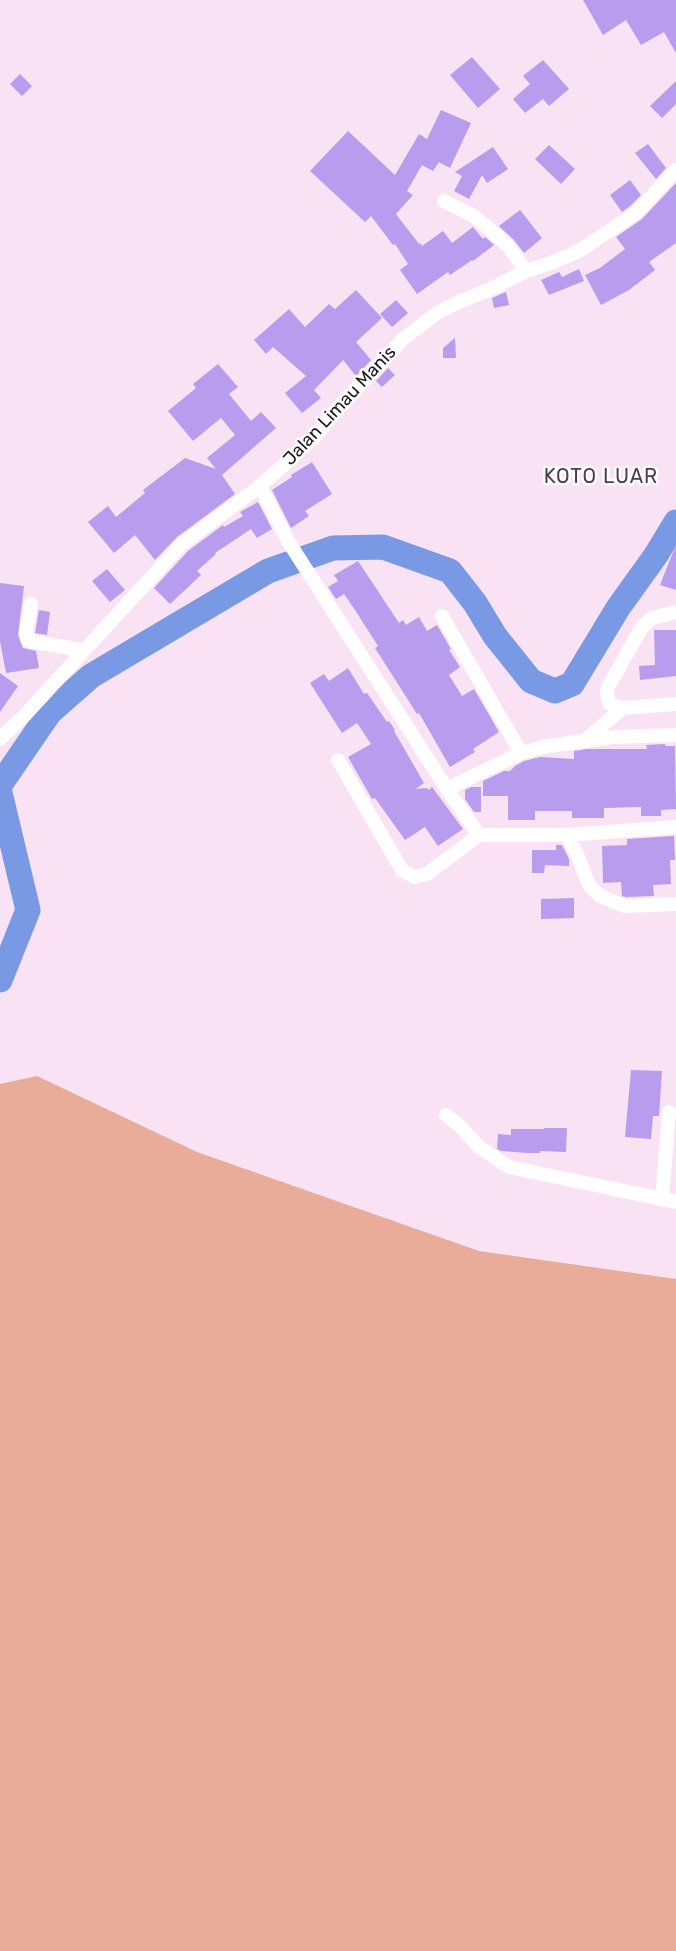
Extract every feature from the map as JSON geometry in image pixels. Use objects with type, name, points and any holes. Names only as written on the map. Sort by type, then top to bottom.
[{"type":"street","name":"Jalan Limau Manis","points":[[0,739],[25,715],[182,544],[260,486],[313,439],[340,406],[403,339],[437,313],[526,271],[551,264],[579,251],[636,213],[676,170]]},
{"type":"street","points":[[444,201],[472,215],[486,226],[508,246],[526,271]]},
{"type":"street","points":[[260,486],[288,541],[479,836]]},
{"type":"street","points":[[30,604],[26,633],[28,641],[83,650]]},
{"type":"street","points":[[676,612],[652,618],[642,627],[608,687],[607,695],[610,704],[623,708],[676,704]]},
{"type":"street","points":[[442,616],[521,753]]},
{"type":"street","points":[[584,741],[623,708]]},
{"type":"street","points":[[447,789],[521,753],[564,743],[613,737],[676,735]]},
{"type":"street","points":[[338,760],[402,870],[414,877],[427,874],[479,836],[566,836],[676,828]]},
{"type":"street","points":[[566,836],[576,852],[589,885],[600,896],[624,906],[676,904]]},
{"type":"street","points":[[446,1115],[460,1126],[479,1147],[509,1167],[550,1174],[669,1201],[669,1112]]},
{"type":"shaded area","points":[[37,1076],[197,1152],[479,1251],[676,1279],[676,1951],[0,1951],[0,1084]]},
{"type":"building","points":[[583,0],[676,0],[676,53],[664,32],[641,45],[626,20],[603,35]]},
{"type":"building","points":[[472,57],[500,89],[478,108],[450,75]]},
{"type":"building","points":[[543,60],[569,89],[549,106],[543,99],[525,113],[513,99],[530,84],[523,76]]},
{"type":"building","points":[[20,74],[32,86],[22,96],[10,84]]},
{"type":"building","points":[[676,81],[676,104],[662,118],[650,106]]},
{"type":"building","points":[[441,110],[471,123],[450,168],[439,162],[433,171],[422,165],[407,191],[413,195],[396,214],[422,246],[443,231],[452,243],[473,227],[483,239],[485,237],[494,245],[473,261],[450,275],[448,272],[417,294],[400,270],[408,264],[395,244],[393,245],[371,216],[365,222],[310,171],[348,131],[395,175],[419,134],[427,139]]},
{"type":"building","points":[[648,144],[666,168],[656,179],[635,153]]},
{"type":"building","points":[[549,145],[575,169],[561,184],[535,159]]},
{"type":"building","points":[[493,147],[508,169],[487,183],[482,175],[469,199],[454,191],[462,176],[455,172]]},
{"type":"building","points":[[630,180],[641,195],[622,212],[610,195]]},
{"type":"building","points":[[676,183],[676,243],[649,262],[655,270],[629,290],[601,305],[585,275],[600,268],[625,249],[616,237],[642,219]]},
{"type":"building","points":[[520,210],[542,238],[524,253],[499,226]]},
{"type":"building","points":[[579,269],[584,281],[549,295],[541,280],[559,272],[562,277]]},
{"type":"building","points":[[356,290],[382,318],[356,342],[371,360],[356,376],[343,360],[314,390],[321,398],[302,413],[285,393],[306,376],[273,347],[266,354],[254,340],[289,309],[305,327],[329,304],[335,309]]},
{"type":"building","points":[[506,292],[509,305],[494,308],[492,298]]},
{"type":"building","points":[[396,300],[408,313],[392,327],[380,314]]},
{"type":"building","points":[[455,338],[456,358],[443,358],[443,348]]},
{"type":"building","points":[[218,364],[238,387],[229,394],[251,421],[261,412],[276,428],[222,475],[235,494],[177,537],[155,560],[135,535],[114,553],[88,522],[108,506],[116,517],[145,493],[143,490],[185,458],[216,469],[207,458],[235,435],[221,418],[193,441],[168,411],[196,388],[193,384]]},
{"type":"building","points":[[388,368],[395,375],[382,387],[376,381]]},
{"type":"building","points":[[312,462],[332,494],[305,511],[309,516],[291,528],[272,490]]},
{"type":"building","points":[[258,502],[272,529],[257,538],[251,529],[215,553],[197,571],[201,575],[170,604],[154,588],[188,551],[223,525],[224,527],[243,516],[240,512]]},
{"type":"building","points":[[676,547],[676,590],[660,585]]},
{"type":"building","points":[[358,561],[399,623],[403,620],[406,625],[419,617],[427,631],[437,625],[460,667],[449,675],[462,696],[474,689],[499,732],[473,749],[475,752],[450,767],[419,713],[417,714],[375,648],[378,646],[355,610],[344,594],[336,599],[328,587],[338,581],[334,575]]},
{"type":"building","points":[[107,569],[125,590],[110,602],[92,581]]},
{"type":"building","points":[[0,583],[24,586],[18,635],[23,648],[36,651],[39,668],[6,673],[0,641]]},
{"type":"building","points":[[39,610],[50,612],[47,635],[35,633]]},
{"type":"building","points":[[654,630],[676,630],[676,676],[640,680],[639,666],[655,665]]},
{"type":"building","points":[[348,668],[364,694],[367,693],[387,722],[389,721],[395,730],[424,783],[416,789],[427,788],[429,790],[432,787],[463,829],[438,846],[425,827],[405,840],[375,798],[372,799],[348,757],[371,744],[357,723],[342,733],[310,683],[324,674],[329,681]]},
{"type":"building","points":[[0,673],[18,686],[0,712]]},
{"type":"building","points":[[665,744],[665,746],[675,746],[676,809],[661,810],[661,816],[641,816],[641,807],[604,808],[604,818],[572,818],[572,811],[535,811],[535,820],[508,820],[508,796],[483,796],[483,781],[504,771],[510,771],[524,761],[540,757],[574,759],[574,751],[587,749],[647,749],[646,745]]},
{"type":"building","points":[[471,787],[481,787],[481,812],[474,812],[465,799],[465,790]]},
{"type":"building","points":[[674,836],[675,860],[670,860],[671,884],[653,885],[654,896],[622,896],[621,882],[603,883],[602,846],[627,845],[627,839]]},
{"type":"building","points":[[556,845],[562,845],[569,859],[569,866],[545,865],[544,873],[532,873],[532,850],[556,850]]},
{"type":"building","points":[[574,898],[574,918],[541,919],[541,899]]},
{"type":"building","points":[[631,1070],[662,1071],[659,1116],[653,1116],[651,1139],[625,1137]]},
{"type":"building","points":[[567,1128],[566,1152],[540,1151],[540,1153],[528,1153],[497,1149],[498,1134],[511,1135],[511,1129]]},
{"type":"waterway","points":[[0,785],[50,712],[91,676],[268,571],[333,548],[383,547],[450,571],[475,603],[495,636],[531,681],[555,691],[572,684],[618,608],[656,555],[676,522]]},
{"type":"waterway","points":[[0,793],[28,910],[0,980]]},
{"type":"district","name":"KOTO LUAR","points":[[601,477]]}]
